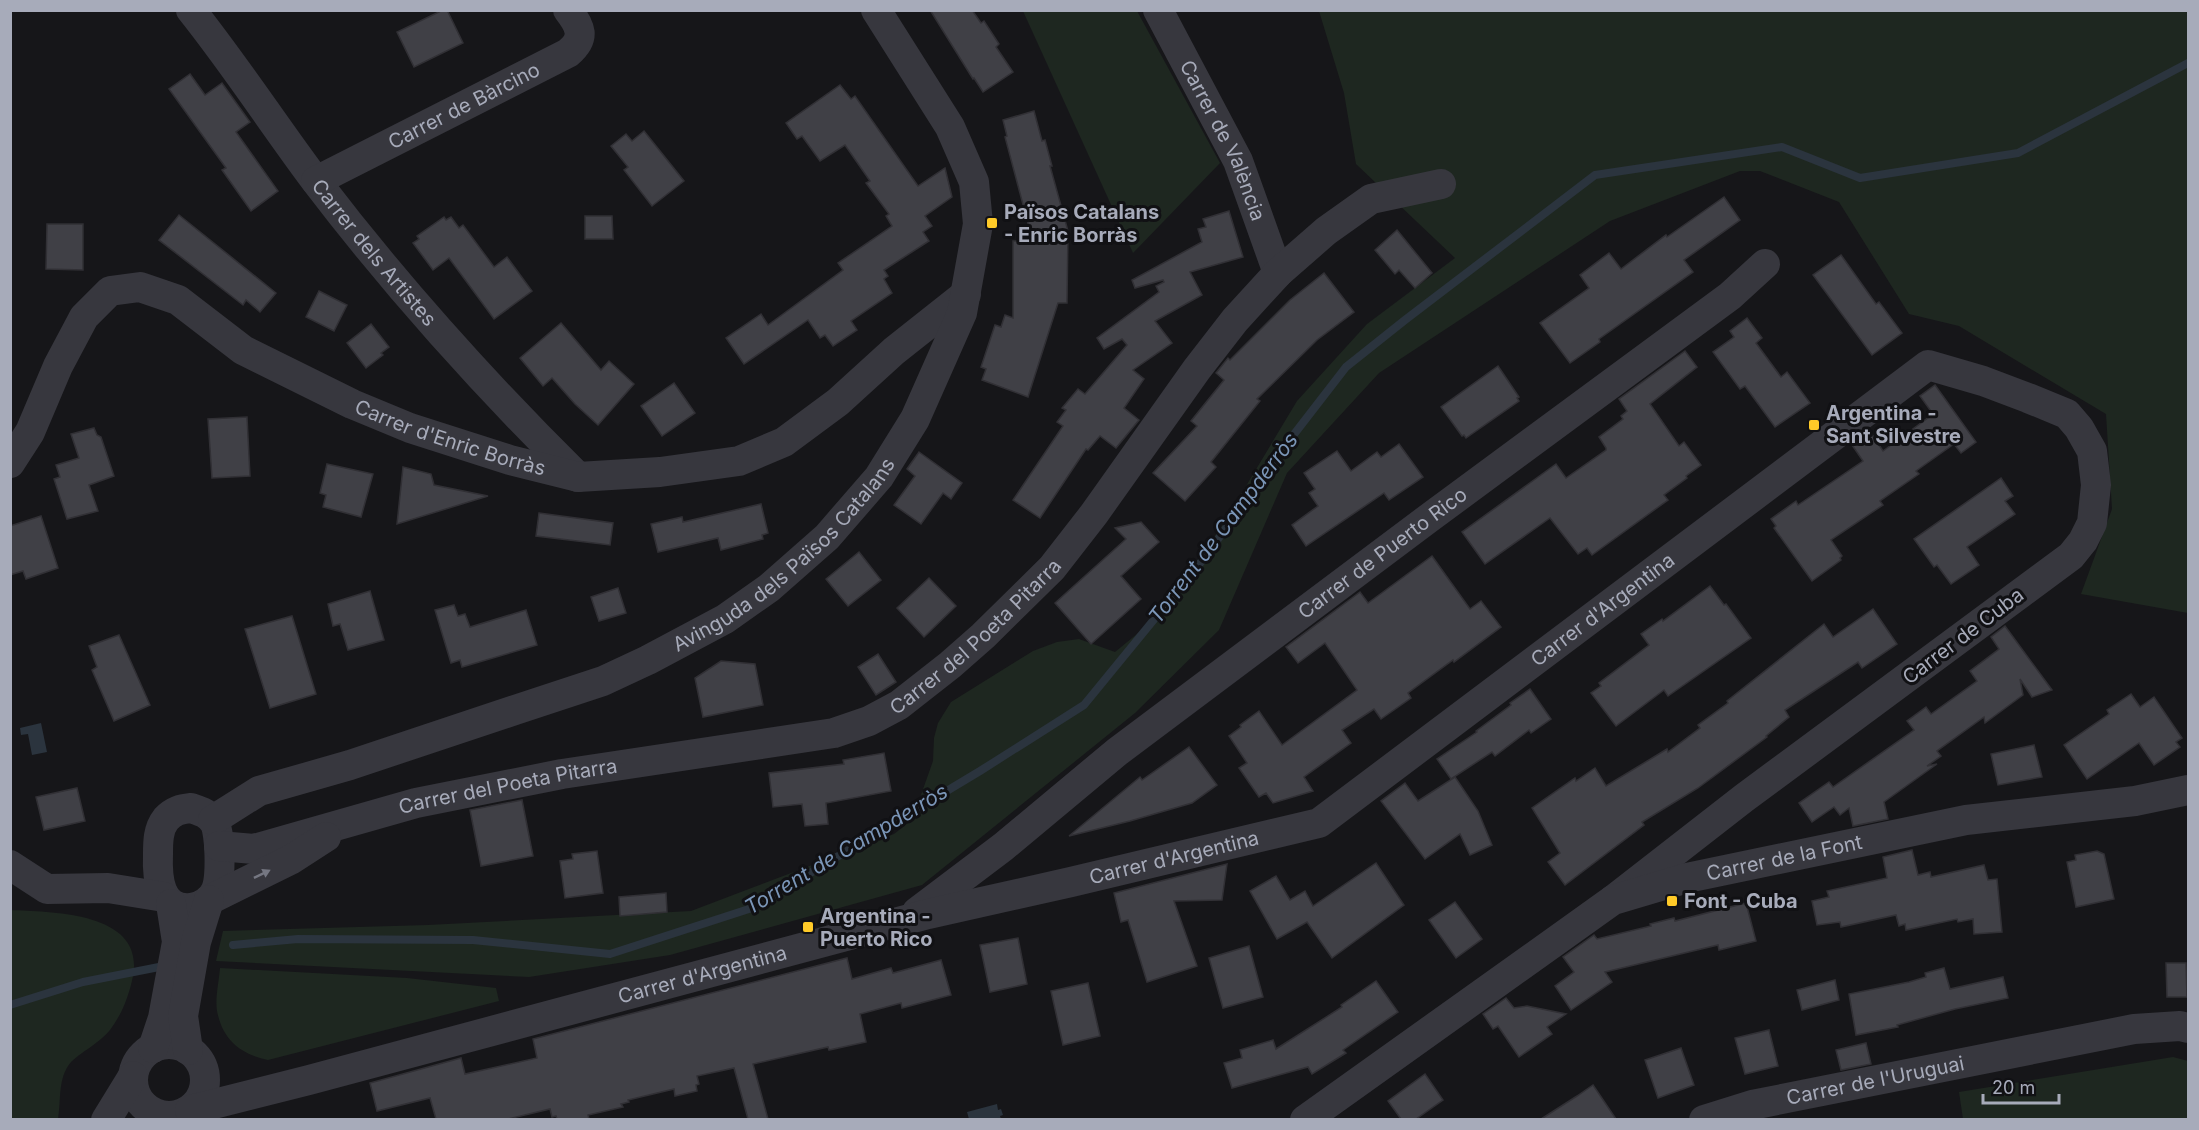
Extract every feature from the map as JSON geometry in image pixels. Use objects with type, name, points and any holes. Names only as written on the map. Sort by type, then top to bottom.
[{"type":"street","name":"Carrer dels Artistes","points":[[191,10],[216,41],[316,181],[435,327],[508,409],[578,477]]},
{"type":"street","name":"Carrer de Bàrcino","points":[[316,181],[568,53],[576,46],[580,34],[576,21],[568,10]]},
{"type":"street","name":"Avinguda dels Països Catalans","points":[[216,833],[259,791],[350,765],[603,681],[725,619],[769,588],[827,537],[879,477],[915,419],[962,313],[978,224],[974,182],[950,127],[876,10]]},
{"type":"street","name":"Carrer de València","points":[[1158,10],[1238,161],[1278,273]]},
{"type":"street","name":"Carrer del Poeta Pitarra","points":[[216,833],[254,849],[416,803],[562,774],[834,733],[869,721],[898,705],[974,644],[1052,568],[1095,514],[1152,430],[1204,361],[1235,321],[1278,273],[1326,231],[1371,200],[1388,194],[1415,191],[1441,184]]},
{"type":"street","name":"Carrer de Puerto Rico","points":[[907,919],[1003,847],[1117,752],[1730,296],[1765,264]]},
{"type":"street","name":"Carrer d'Enric Borràs","points":[[10,463],[30,432],[58,366],[84,317],[110,291],[140,287],[178,300],[243,350],[352,404],[432,435],[510,460],[578,477],[660,472],[739,461],[784,442],[838,402],[894,351],[966,294]]},
{"type":"street","name":"Carrer d'Argentina","points":[[190,1110],[292,1085],[907,919],[1319,823],[1928,365]]},
{"type":"street","name":"Carrer de Cuba","points":[[1613,900],[1744,798],[2071,556],[2083,541],[2092,523],[2096,485],[2092,451],[2079,428],[2067,414],[1983,381],[1928,365]]},
{"type":"street","name":"Carrer de la Font","points":[[1305,1119],[1613,900],[1688,878],[1966,820],[2135,801],[2188,790]]},
{"type":"street","points":[[133,1077],[138,1100],[150,1117],[180,1115],[190,1110],[203,1091],[205,1080],[195,1059],[183,1016],[196,942],[209,900],[218,882],[216,833],[200,811],[191,808],[172,813],[160,829],[157,864],[159,887],[167,900],[177,942],[163,1018],[153,1048]]},
{"type":"street","name":"Carrer del Poeta Pitarra","points":[[209,900],[292,859],[351,820]]},
{"type":"street","points":[[1000,898],[1003,847]]},
{"type":"street","points":[[10,864],[46,889]]},
{"type":"street","points":[[108,888],[157,864]]},
{"type":"street","points":[[10,885],[46,889],[108,888],[167,900],[191,908],[209,900]]},
{"type":"street","name":"Carrer de l'Uruguai","points":[[1704,1119],[1752,1105],[2134,1029],[2188,1028]]},
{"type":"street","points":[[106,1119],[133,1077],[136,1065],[143,1055],[153,1048],[165,1044],[177,1045],[195,1059]]},
{"type":"street","name":"Carrer d'Argentina","points":[[195,1059],[233,1080],[251,1084],[292,1085]]},
{"type":"shaded area","points":[[1023,11],[1137,11],[1220,163],[1133,253]]},
{"type":"shaded area","points":[[1319,11],[2188,11],[2188,613],[2081,594],[2112,509],[2106,414],[1959,326],[1909,314],[1839,202],[1760,171],[1740,171],[1610,221],[1379,373],[1287,473],[1219,630],[1135,713],[922,885],[670,955],[529,977],[216,961],[223,931],[428,925],[691,911],[894,834],[908,823],[916,809],[933,761],[934,738],[938,723],[951,702],[1033,651],[1057,642],[1079,639],[1115,652],[1154,620],[1222,526],[1297,401],[1367,324],[1455,258],[1356,164],[1344,93]]},
{"type":"shaded area","points":[[41,723],[47,752],[32,755],[28,734],[21,735],[20,728]]},
{"type":"shaded area","points":[[10,910],[49,912],[92,920],[111,928],[125,939],[133,955],[133,976],[125,1004],[118,1018],[105,1035],[71,1062],[65,1072],[61,1085],[58,1119],[11,1119]]},
{"type":"shaded area","points":[[220,968],[407,978],[496,988],[499,1001],[268,1060],[242,1050],[224,1030],[217,1011]]},
{"type":"shaded area","points":[[2173,1057],[2188,1061],[2188,1119],[1963,1119],[1959,1092]]},
{"type":"shaded area","points":[[997,1104],[998,1110],[1001,1109],[1003,1115],[1000,1116],[1001,1119],[969,1119],[967,1112]]},
{"type":"building","points":[[447,10],[463,43],[414,67],[397,32]]},
{"type":"building","points":[[930,10],[972,10],[981,23],[984,21],[999,44],[996,47],[1013,72],[983,92]]},
{"type":"building","points":[[190,74],[205,95],[222,83],[250,122],[236,132],[278,191],[251,211],[222,170],[226,168],[169,89]]},
{"type":"building","points":[[840,85],[851,99],[855,96],[918,186],[945,168],[952,197],[925,216],[932,226],[923,232],[929,241],[884,270],[888,276],[884,279],[892,293],[851,321],[857,330],[833,346],[825,335],[820,338],[808,320],[744,364],[726,338],[761,314],[768,325],[843,270],[838,263],[892,226],[886,216],[889,214],[866,183],[870,181],[845,145],[820,161],[802,136],[797,139],[786,123]]},
{"type":"building","points":[[1034,111],[1042,141],[1045,140],[1068,231],[1067,303],[1058,303],[1028,397],[982,380],[986,369],[981,367],[995,325],[1001,327],[1005,315],[1013,318],[1013,241],[1021,241],[1021,227],[1029,227],[1005,137],[1007,136],[1003,120]]},
{"type":"building","points":[[644,131],[684,181],[652,206],[624,170],[628,167],[611,146],[626,134],[632,141]]},
{"type":"building","points":[[1724,197],[1740,220],[1684,260],[1693,272],[1599,339],[1600,342],[1570,363],[1540,323],[1589,288],[1580,275],[1609,253],[1621,269],[1666,235],[1667,237]]},
{"type":"building","points":[[1229,211],[1243,257],[1190,272],[1202,295],[1155,321],[1172,343],[1133,370],[1144,379],[1124,408],[1139,420],[1116,448],[1100,436],[1088,450],[1086,449],[1040,518],[1013,500],[1063,426],[1057,422],[1066,410],[1062,408],[1078,389],[1085,394],[1127,345],[1122,339],[1104,349],[1097,338],[1159,292],[1156,286],[1164,282],[1163,280],[1135,288],[1132,280],[1202,242],[1198,229],[1206,227],[1203,219]]},
{"type":"building","points":[[179,215],[276,293],[260,312],[246,300],[243,305],[159,240]]},
{"type":"building","points":[[585,216],[612,216],[613,239],[585,239]]},
{"type":"building","points":[[444,217],[446,220],[451,217],[459,228],[463,225],[494,267],[507,257],[532,291],[494,319],[449,258],[433,270],[413,243],[419,239],[417,236]]},
{"type":"building","points":[[47,224],[83,224],[83,270],[46,269]]},
{"type":"building","points":[[1397,230],[1432,273],[1415,288],[1399,270],[1395,274],[1375,250]]},
{"type":"building","points":[[1841,255],[1876,304],[1879,302],[1902,333],[1872,355],[1813,275]]},
{"type":"building","points":[[1324,273],[1354,312],[1317,340],[1257,399],[1260,401],[1211,462],[1216,467],[1185,501],[1153,473],[1197,426],[1191,421],[1224,380],[1216,373],[1228,358],[1230,360],[1290,300]]},
{"type":"building","points":[[319,291],[347,305],[334,331],[306,317]]},
{"type":"building","points":[[1747,318],[1762,338],[1756,343],[1781,377],[1787,372],[1810,403],[1775,427],[1745,386],[1740,389],[1713,352],[1734,337],[1730,331]]},
{"type":"building","points":[[561,323],[601,370],[609,361],[634,384],[598,425],[552,378],[543,386],[520,358]]},
{"type":"building","points":[[371,324],[389,347],[381,353],[383,355],[366,368],[347,343]]},
{"type":"building","points":[[1685,351],[1697,367],[1650,404],[1679,446],[1684,442],[1701,465],[1664,495],[1668,500],[1592,555],[1587,548],[1578,554],[1550,518],[1485,564],[1462,532],[1556,464],[1566,478],[1606,450],[1599,437],[1623,419],[1621,416],[1627,411],[1619,399]]},
{"type":"building","points":[[1498,366],[1519,397],[1517,398],[1519,401],[1466,438],[1462,436],[1441,407]]},
{"type":"building","points":[[674,383],[695,413],[662,436],[641,406]]},
{"type":"building","points":[[1935,385],[1976,442],[1961,453],[1954,444],[1916,471],[1919,474],[1880,501],[1883,505],[1831,540],[1842,556],[1841,560],[1812,581],[1774,528],[1776,526],[1771,519],[1796,501],[1798,505],[1863,461],[1852,445],[1871,433],[1883,451],[1933,414],[1920,396]]},
{"type":"building","points":[[247,417],[250,476],[212,478],[208,419]]},
{"type":"building","points":[[94,428],[97,435],[101,437],[114,476],[89,485],[98,511],[67,519],[54,479],[60,477],[56,465],[79,458],[71,434]]},
{"type":"building","points":[[1399,444],[1423,477],[1389,500],[1384,493],[1306,546],[1292,525],[1318,506],[1309,493],[1315,489],[1304,473],[1337,451],[1351,471],[1377,452],[1381,457]]},
{"type":"building","points":[[919,452],[962,483],[951,499],[943,493],[921,524],[894,505],[915,476],[907,469]]},
{"type":"building","points":[[327,464],[373,474],[361,517],[323,507],[326,495],[320,493]]},
{"type":"building","points":[[403,467],[431,474],[434,485],[488,496],[397,524]]},
{"type":"building","points":[[2001,478],[2013,496],[2005,501],[2015,514],[1967,547],[1979,565],[1951,584],[1937,565],[1934,567],[1914,539]]},
{"type":"building","points":[[761,504],[768,533],[762,535],[763,539],[721,550],[718,538],[658,552],[651,524],[682,517],[683,522]]},
{"type":"building","points":[[539,513],[613,523],[610,545],[536,536]]},
{"type":"building","points":[[41,516],[58,568],[26,579],[23,571],[10,575],[10,526]]},
{"type":"building","points":[[1141,522],[1159,542],[1121,576],[1141,599],[1091,644],[1055,603],[1126,539],[1115,528]]},
{"type":"building","points":[[859,552],[881,580],[848,606],[826,579]]},
{"type":"building","points":[[1432,556],[1470,609],[1481,601],[1501,627],[1408,693],[1411,698],[1381,719],[1374,709],[1342,730],[1351,743],[1304,777],[1313,791],[1273,803],[1266,793],[1259,797],[1239,768],[1247,763],[1229,736],[1259,711],[1282,745],[1357,690],[1325,643],[1298,663],[1286,647],[1360,592],[1368,603]]},
{"type":"building","points":[[929,578],[956,606],[924,637],[897,608]]},
{"type":"building","points":[[1710,586],[1751,638],[1668,696],[1664,690],[1616,726],[1591,693],[1601,686],[1599,683],[1649,645],[1641,634],[1662,619],[1663,621]]},
{"type":"building","points":[[618,588],[626,613],[599,621],[591,597]]},
{"type":"building","points":[[370,591],[384,640],[348,650],[340,624],[333,626],[328,604]]},
{"type":"building","points":[[454,605],[458,616],[465,614],[470,627],[526,610],[537,645],[462,667],[460,660],[451,663],[435,610]]},
{"type":"building","points":[[1873,609],[1897,644],[1862,668],[1858,662],[1785,710],[1789,717],[1767,737],[1698,788],[1642,822],[1644,825],[1565,885],[1548,862],[1560,853],[1532,808],[1575,778],[1576,781],[1595,768],[1606,786],[1667,749],[1668,752],[1700,728],[1698,725],[1728,703],[1727,701],[1824,624],[1833,637]]},
{"type":"building","points":[[292,616],[316,694],[270,708],[245,629]]},
{"type":"building","points":[[2005,626],[2052,690],[2032,697],[2020,679],[2023,695],[1985,723],[1984,717],[1937,751],[1941,756],[1927,766],[1937,764],[1884,802],[1888,819],[1853,826],[1849,808],[1840,815],[1834,807],[1812,822],[1799,803],[1829,782],[1833,787],[1914,730],[1907,721],[1926,707],[1931,714],[1977,681],[1970,671],[1999,649],[1991,637]]},
{"type":"building","points":[[119,635],[150,705],[114,721],[92,670],[97,667],[89,646]]},
{"type":"building","points":[[878,654],[896,682],[876,695],[858,667]]},
{"type":"building","points":[[721,661],[755,664],[763,705],[703,717],[695,678]]},
{"type":"building","points":[[1530,689],[1551,719],[1531,733],[1529,730],[1495,756],[1492,752],[1451,779],[1437,759],[1477,732]]},
{"type":"building","points":[[2131,694],[2140,707],[2154,697],[2182,738],[2176,742],[2180,747],[2154,765],[2139,743],[2087,779],[2064,745],[2109,714],[2107,710]]},
{"type":"building","points":[[2034,745],[2042,777],[1998,785],[1991,754]]},
{"type":"building","points":[[1189,747],[1217,785],[1192,803],[1069,836],[1140,777],[1142,780]]},
{"type":"building","points":[[884,753],[891,791],[826,803],[828,824],[805,826],[802,804],[773,807],[769,773],[844,764],[843,760]]},
{"type":"building","points":[[1455,777],[1478,811],[1492,845],[1470,855],[1460,834],[1425,859],[1381,801],[1405,783],[1418,801]]},
{"type":"building","points":[[77,788],[85,821],[44,830],[36,797]]},
{"type":"building","points":[[522,800],[533,856],[481,866],[470,810]]},
{"type":"building","points":[[1912,850],[1918,875],[1930,872],[1931,877],[1984,865],[1988,880],[1997,879],[2002,932],[1974,934],[1973,919],[1958,922],[1957,919],[1906,930],[1905,924],[1899,926],[1896,915],[1841,927],[1840,922],[1817,925],[1812,901],[1829,897],[1827,891],[1887,878],[1883,857]]},
{"type":"building","points":[[597,851],[603,893],[565,898],[560,861],[573,859],[572,854]]},
{"type":"building","points":[[2097,851],[2104,854],[2114,899],[2076,907],[2067,862],[2076,860],[2075,855]]},
{"type":"building","points":[[1376,863],[1404,905],[1332,958],[1307,922],[1277,939],[1250,891],[1276,876],[1290,900],[1305,891],[1313,906]]},
{"type":"building","points":[[1227,864],[1222,900],[1174,901],[1197,966],[1147,982],[1128,920],[1121,922],[1114,893]]},
{"type":"building","points":[[666,893],[667,912],[620,916],[619,897]]},
{"type":"building","points":[[1455,902],[1482,939],[1456,958],[1429,920]]},
{"type":"building","points":[[1746,903],[1756,941],[1719,950],[1718,945],[1605,972],[1612,982],[1571,1010],[1555,986],[1574,972],[1563,957],[1594,935],[1597,939],[1674,918],[1675,921]]},
{"type":"building","points":[[1018,938],[1027,984],[990,992],[980,945]]},
{"type":"building","points":[[1249,946],[1263,997],[1223,1008],[1209,958]]},
{"type":"building","points":[[847,958],[852,979],[891,968],[893,973],[941,960],[951,995],[902,1008],[901,1003],[860,1014],[866,1042],[829,1050],[828,1047],[753,1064],[768,1119],[748,1119],[734,1068],[697,1076],[699,1084],[696,1085],[697,1091],[675,1096],[674,1089],[628,1100],[629,1102],[621,1104],[623,1107],[588,1115],[589,1119],[557,1119],[556,1116],[552,1117],[550,1109],[508,1119],[436,1119],[430,1098],[377,1111],[370,1083],[461,1058],[465,1074],[537,1058],[533,1039]]},
{"type":"building","points":[[2166,963],[2186,963],[2187,997],[2167,997]]},
{"type":"building","points":[[1944,968],[1950,989],[2003,977],[2008,998],[1955,1009],[1897,1025],[1898,1027],[1856,1035],[1849,994],[1909,982],[1926,977],[1925,973]]},
{"type":"building","points":[[1835,980],[1839,1000],[1802,1010],[1797,990]]},
{"type":"building","points":[[1376,981],[1398,1012],[1343,1050],[1346,1053],[1312,1074],[1308,1067],[1232,1088],[1224,1063],[1242,1058],[1240,1050],[1273,1040],[1276,1049],[1342,1007],[1341,1005]]},
{"type":"building","points":[[1088,983],[1100,1036],[1063,1045],[1051,991]]},
{"type":"building","points":[[1506,998],[1514,1008],[1527,1006],[1566,1014],[1547,1027],[1552,1034],[1519,1057],[1498,1026],[1493,1029],[1483,1014]]},
{"type":"building","points":[[1769,1030],[1778,1066],[1745,1074],[1735,1038]]},
{"type":"building","points":[[1866,1043],[1871,1064],[1841,1070],[1836,1050]]},
{"type":"building","points":[[1681,1048],[1694,1085],[1658,1098],[1645,1060]]},
{"type":"building","points":[[1425,1074],[1443,1100],[1416,1119],[1401,1119],[1388,1101]]},
{"type":"building","points":[[1593,1085],[1616,1119],[1541,1119],[1577,1096]]},
{"type":"waterway","name":"Torrent de Campderròs","points":[[233,945],[298,939],[473,940],[610,954],[752,908],[980,771],[1084,705],[1206,556],[1278,455],[1346,367],[1595,175],[1782,147],[1860,178],[2018,153],[2188,63]]},
{"type":"waterway","name":"Torrent de Campderròs","points":[[10,1005],[83,982],[159,967]]},
{"type":"place","name":"Països Catalans - Enric Borràs","points":[[992,223]]},
{"type":"place","name":"Argentina - Sant Silvestre","points":[[1814,425]]},
{"type":"place","name":"Font - Cuba","points":[[1672,901]]},
{"type":"place","name":"Argentina - Puerto Rico","points":[[808,927]]}]
